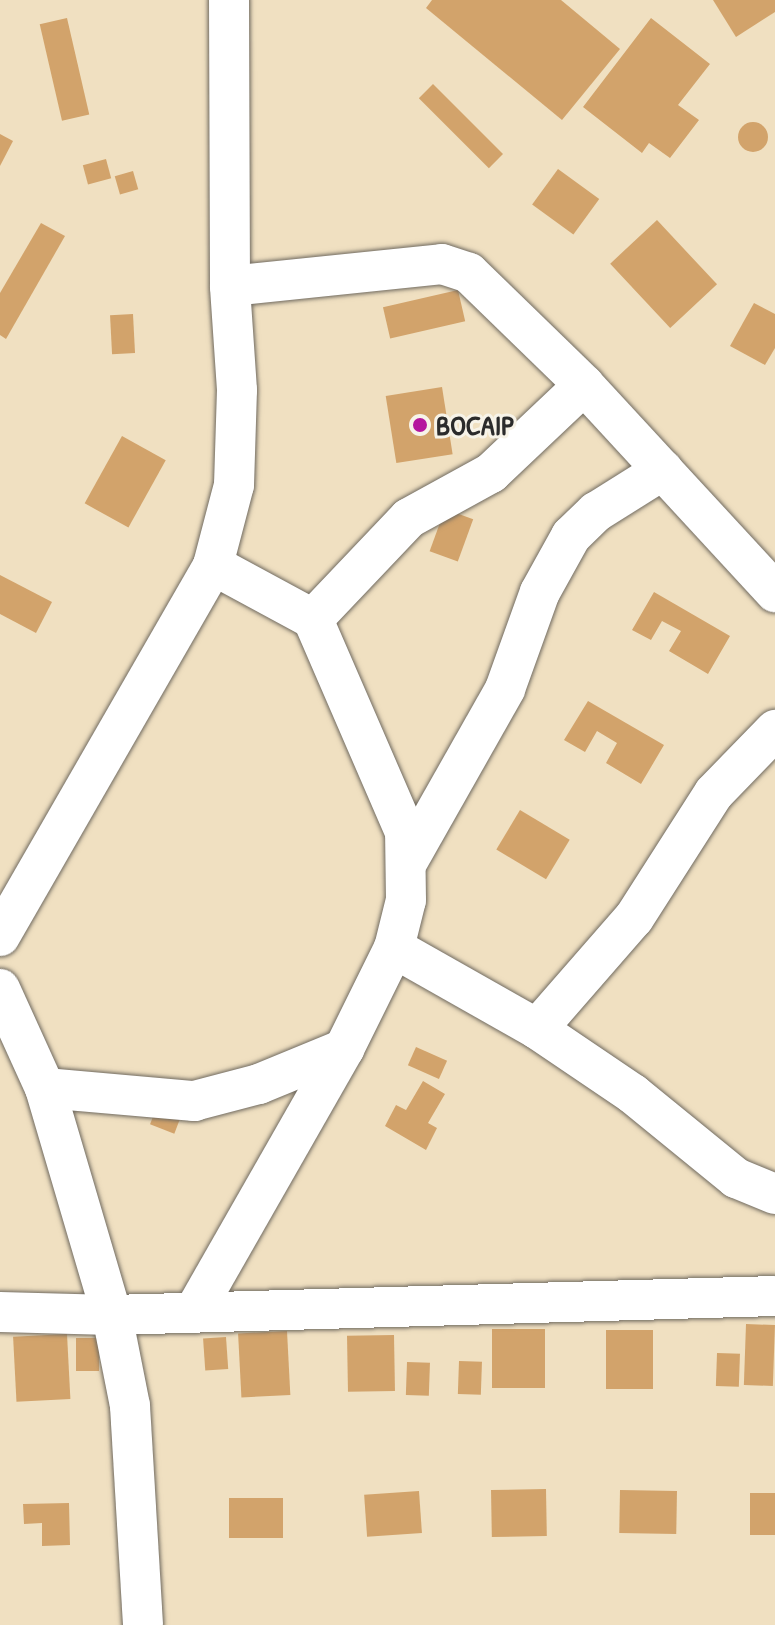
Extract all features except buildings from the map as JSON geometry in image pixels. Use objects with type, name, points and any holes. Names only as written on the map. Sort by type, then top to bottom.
[{"type":"street","points":[[0,936],[213,565],[234,485],[237,390],[230,286],[229,0]]},
{"type":"street","points":[[230,286],[442,264],[469,273],[584,385],[775,592]]},
{"type":"street","points":[[313,619],[409,518],[491,473],[584,385]]},
{"type":"street","points":[[409,859],[505,689],[540,592],[571,536],[596,512],[663,470]]},
{"type":"street","points":[[194,1312],[344,1049],[394,948],[409,859],[405,832],[313,619],[213,565]]},
{"type":"street","points":[[537,1029],[634,918],[714,793],[775,730]]},
{"type":"street","points":[[394,948],[537,1029],[633,1094],[736,1178],[775,1194]]},
{"type":"street","points":[[0,989],[45,1088],[112,1315],[130,1406],[143,1625]]},
{"type":"street","points":[[45,1088],[194,1101],[259,1084],[344,1049]]},
{"type":"street","points":[[0,1312],[112,1315],[775,1296]]},
{"type":"place","name":"BOCAIP","points":[[420,425]]}]
